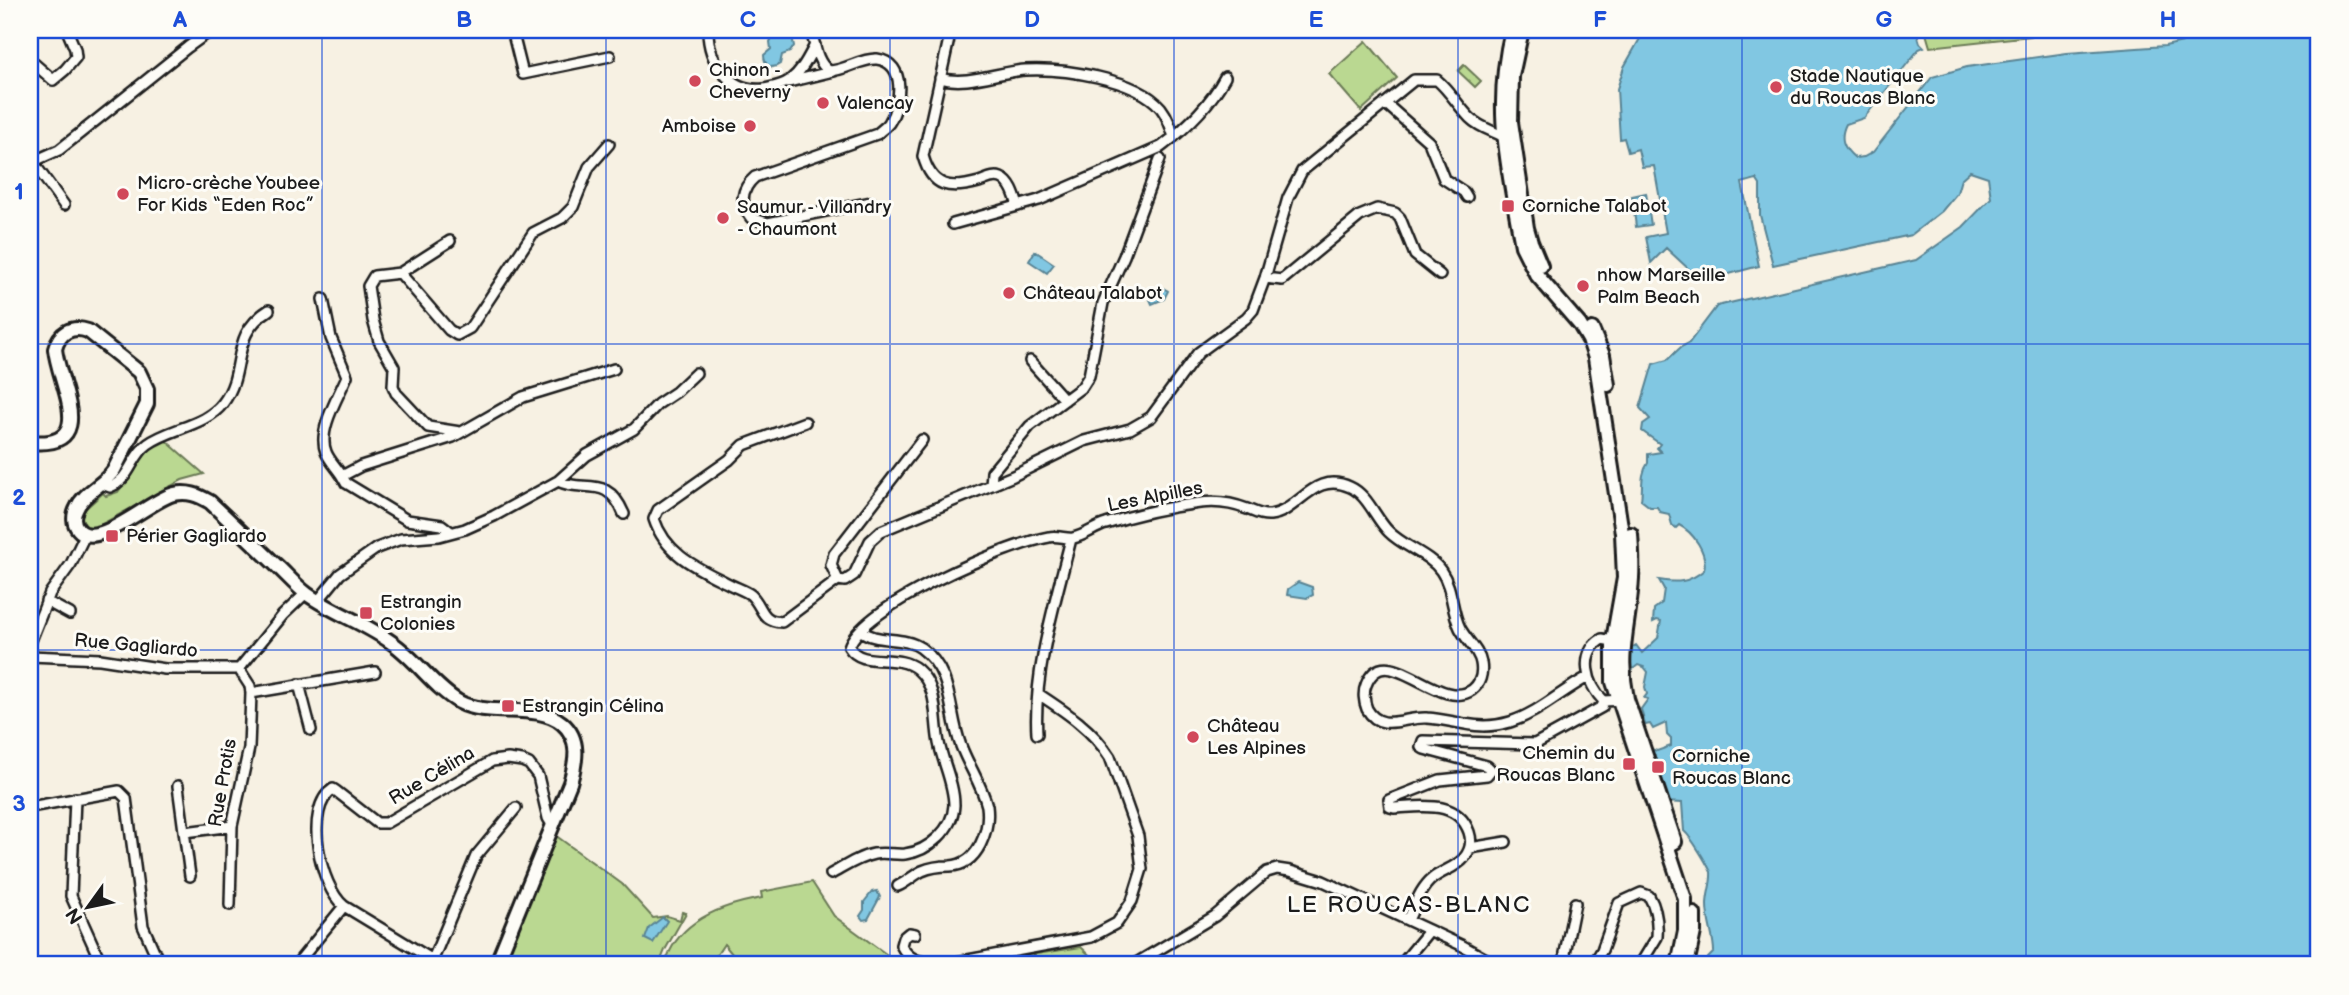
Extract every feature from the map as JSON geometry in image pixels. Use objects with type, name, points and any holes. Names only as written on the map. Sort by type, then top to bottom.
[{"type":"main road","points":[[1512,30],[1502,84],[1503,136],[1522,246],[1536,274],[1580,325],[1595,358],[1622,533],[1624,558],[1620,641],[1623,700],[1685,899],[1685,931],[1678,965]]},
{"type":"main road","points":[[1522,30],[1511,76],[1511,122],[1527,228],[1535,256],[1543,270],[1586,320],[1603,355],[1633,556],[1632,580],[1613,682],[1623,700],[1693,897],[1694,932],[1687,965]]},
{"type":"main road","points":[[30,442],[52,443],[68,430],[71,417],[55,349],[57,341],[66,331],[80,328],[88,331],[139,372],[145,381],[148,398],[114,470],[81,501],[75,512],[75,525],[85,535],[98,535],[110,530],[167,496],[187,492],[199,495],[306,593],[392,642],[460,703],[482,709],[547,715],[568,728],[575,747],[575,765],[496,965]]},
{"type":"street","points":[[30,60],[52,80],[59,76],[76,57],[66,30]]},
{"type":"street","points":[[64,205],[31,160],[59,150],[205,32],[220,30]]},
{"type":"street","points":[[512,30],[523,74],[610,56]]},
{"type":"street","points":[[708,30],[713,60],[729,79],[746,88],[759,89],[784,84],[872,59],[883,61],[893,68],[898,78],[899,91],[888,124],[877,134],[755,177],[745,187],[742,196],[751,218],[768,223],[871,202]]},
{"type":"street","points":[[811,30],[822,66],[829,71],[835,71]]},
{"type":"street","points":[[950,30],[923,156],[927,170],[937,181],[954,188],[993,177],[1002,178],[1012,188],[1018,205]]},
{"type":"street","points":[[784,84],[805,64],[815,45]]},
{"type":"street","points":[[940,78],[957,81],[1007,72],[1038,70],[1110,81],[1145,95],[1154,102],[1170,123],[1174,138]]},
{"type":"street","points":[[953,224],[1039,200],[1109,172],[1161,147],[1174,138],[1215,96],[1225,77]]},
{"type":"street","points":[[805,422],[744,445],[729,460],[658,510],[654,519],[658,531],[683,560],[750,595],[766,618],[773,622],[782,622],[838,580],[845,581],[854,575],[870,541],[881,531],[1013,476],[1084,441],[1130,429],[1151,417],[1198,353],[1253,310],[1265,278],[1287,198],[1302,171],[1414,80],[1437,80],[1468,116],[1482,127],[1503,136],[1513,146]]},
{"type":"street","points":[[1385,103],[1429,142],[1444,179],[1464,192],[1466,197]]},
{"type":"street","points":[[400,273],[449,330],[457,335],[463,333],[470,328],[533,233],[562,218],[573,206],[589,167],[609,144]]},
{"type":"street","points":[[991,485],[992,472],[1030,426],[1082,387],[1089,376],[1103,303],[1124,256],[1160,159]]},
{"type":"street","points":[[1265,278],[1282,279],[1360,216],[1377,209],[1395,213],[1400,218],[1415,255],[1440,275]]},
{"type":"street","points":[[450,241],[400,273],[374,276],[368,286],[379,341],[394,367],[393,386],[396,393],[428,427],[460,432]]},
{"type":"street","points":[[323,299],[331,338],[346,376],[327,420],[325,451],[346,483],[407,520],[442,525],[451,532]]},
{"type":"street","points":[[102,484],[110,487],[123,480],[137,455],[147,444],[212,414],[232,387],[248,328],[257,317],[269,310]]},
{"type":"street","points":[[1030,361],[1065,400]]},
{"type":"street","points":[[342,476],[361,466],[460,432],[523,397],[614,369]]},
{"type":"street","points":[[318,601],[340,574],[377,548],[401,539],[439,536],[451,532],[494,516],[558,481],[587,455],[634,429],[658,404],[696,373]]},
{"type":"street","points":[[838,580],[831,565],[834,554],[922,440]]},
{"type":"street","points":[[1004,460],[1004,472],[1013,476]]},
{"type":"street","points":[[558,481],[573,485],[591,485],[604,490],[611,495],[624,514]]},
{"type":"street","name":"Les Alpilles","points":[[860,630],[879,614],[930,583],[1018,545],[1052,536],[1071,539],[1129,516],[1200,503],[1232,505],[1268,515],[1277,513],[1324,484],[1346,485],[1360,493],[1392,536],[1438,567],[1448,584],[1460,629],[1479,656],[1482,666],[1482,676],[1477,684],[1471,691],[1460,695],[1442,692],[1398,669],[1387,668],[1380,671],[1372,676],[1364,694],[1365,705],[1378,720],[1386,723],[1427,718],[1465,726],[1506,723],[1524,717],[1588,677]]},
{"type":"street","points":[[30,643],[46,601],[71,564],[85,535]]},
{"type":"street","points":[[1038,734],[1036,710],[1042,665],[1071,539]]},
{"type":"street","points":[[239,669],[283,615],[306,593]]},
{"type":"street","points":[[46,601],[69,614]]},
{"type":"street","points":[[831,874],[861,857],[877,853],[917,852],[936,839],[952,818],[952,788],[940,746],[932,690],[914,666],[899,660],[861,659],[853,654],[849,647],[852,638],[860,630],[874,637],[908,641],[920,648],[940,668],[951,695],[961,745],[987,806],[984,838],[972,855],[951,866],[923,871],[898,886]]},
{"type":"street","points":[[1604,701],[1593,689],[1587,667],[1593,645],[1599,639],[1620,641]]},
{"type":"street","name":"Rue Gagliardo","points":[[30,656],[100,659],[164,669],[239,669]]},
{"type":"street","name":"Rue Protis","points":[[230,905],[232,826],[249,748],[251,693],[250,686],[239,669]]},
{"type":"street","points":[[251,693],[375,672]]},
{"type":"street","points":[[299,684],[311,730]]},
{"type":"street","points":[[915,934],[909,933],[903,938],[901,945],[904,952],[919,961],[941,965],[1091,937],[1116,923],[1132,901],[1142,869],[1141,851],[1110,757],[1084,727],[1040,695]]},
{"type":"street","points":[[1604,701],[1623,700]]},
{"type":"street","points":[[1408,920],[1427,883],[1462,861],[1470,848],[1470,837],[1464,821],[1452,810],[1443,807],[1390,807],[1389,800],[1440,780],[1487,775],[1491,770],[1487,766],[1424,749],[1421,743],[1427,740],[1465,744],[1535,744],[1602,707],[1604,701]]},
{"type":"street","name":"Rue Célina","points":[[344,905],[335,898],[315,827],[320,805],[333,789],[377,823],[386,823],[484,764],[508,759],[522,761],[529,764],[538,776],[548,817],[553,825]]},
{"type":"street","points":[[178,786],[190,876]]},
{"type":"street","points":[[30,807],[120,791],[123,793],[126,798],[143,926],[158,960]]},
{"type":"street","points":[[75,798],[71,896],[102,965]]},
{"type":"street","points":[[296,965],[344,905],[432,963],[476,856],[516,808]]},
{"type":"street","points":[[185,832],[232,826]]},
{"type":"street","points":[[1470,848],[1506,842]]},
{"type":"street","points":[[1133,965],[1215,916],[1266,872],[1277,869],[1323,881],[1497,965]]},
{"type":"street","points":[[1592,965],[1602,950],[1619,903],[1641,893],[1649,896],[1654,904],[1657,937],[1640,965]]},
{"type":"street","points":[[1567,965],[1565,953],[1575,902]]},
{"type":"street","points":[[1401,965],[1429,931]]},
{"type":"green space","points":[[1925,30],[2065,30],[2066,32],[1930,47]]},
{"type":"green space","points":[[1366,41],[1397,78],[1361,111],[1329,74]]},
{"type":"green space","points":[[1464,65],[1481,81],[1475,87],[1458,71]]},
{"type":"green space","points":[[164,439],[204,474],[182,480],[95,528],[86,527],[81,516],[84,510],[103,493],[106,496],[118,492],[149,447]]},
{"type":"green space","points":[[555,835],[622,884],[653,918],[667,916],[680,920],[682,912],[686,913],[659,965],[502,965]]},
{"type":"green space","points":[[812,882],[834,916],[901,965],[758,965],[753,956],[741,965],[724,944],[710,965],[665,965],[679,937],[702,918],[731,905],[762,898],[761,892]]},
{"type":"green space","points":[[1081,947],[1100,965],[967,965]]},
{"type":"water","points":[[1655,30],[1916,30],[1924,47],[1919,49],[1864,118],[1846,124],[1843,142],[1855,158],[1873,152],[1932,77],[1967,67],[2067,53],[2165,46],[2196,39],[2216,30],[2319,30],[2319,965],[1710,965],[1708,958],[1714,952],[1707,905],[1711,872],[1684,831],[1682,803],[1664,802],[1651,782],[1655,755],[1651,754],[1651,749],[1657,751],[1671,746],[1671,739],[1667,735],[1666,723],[1653,729],[1650,724],[1645,725],[1641,709],[1648,699],[1644,698],[1647,694],[1645,687],[1648,672],[1638,665],[1629,672],[1623,646],[1630,649],[1636,645],[1642,653],[1658,638],[1661,621],[1653,622],[1654,609],[1662,603],[1664,589],[1659,580],[1671,582],[1693,577],[1704,570],[1705,563],[1702,550],[1684,528],[1679,525],[1676,528],[1672,525],[1669,514],[1660,512],[1657,507],[1650,507],[1641,500],[1648,454],[1661,452],[1657,448],[1660,444],[1642,431],[1643,424],[1650,419],[1640,408],[1653,364],[1667,360],[1689,343],[1717,306],[1916,260],[1963,227],[1991,198],[1988,177],[1970,171],[1961,179],[1957,193],[1942,211],[1911,235],[1773,265],[1760,215],[1760,185],[1756,179],[1742,183],[1759,266],[1707,280],[1694,274],[1666,248],[1651,263],[1646,237],[1666,233],[1654,166],[1642,167],[1638,149],[1628,152],[1624,138],[1620,139],[1617,89],[1624,67],[1642,35],[1648,38]]},
{"type":"water","points":[[783,31],[792,36],[794,46],[790,52],[782,55],[780,64],[769,66],[764,55],[771,49],[773,35]]},
{"type":"water","points":[[1646,193],[1651,225],[1636,227],[1632,196]]},
{"type":"water","points":[[1035,251],[1054,264],[1047,273],[1029,261]]},
{"type":"water","points":[[1163,288],[1168,291],[1164,299],[1152,304],[1149,297],[1152,291]]},
{"type":"water","points":[[1298,582],[1312,587],[1313,595],[1307,598],[1287,595],[1288,589]]},
{"type":"water","points":[[877,891],[880,897],[868,919],[863,920],[860,916],[864,910],[864,902],[872,892]]},
{"type":"water","points":[[663,917],[667,921],[653,943],[645,939],[649,928]]},
{"type":"place","name":"Chinon - Cheverny","points":[[695,81]]},
{"type":"place","name":"Stade Nautique du Roucas Blanc","points":[[1776,87]]},
{"type":"place","name":"Valencay","points":[[823,103]]},
{"type":"place","name":"Amboise","points":[[750,126]]},
{"type":"place","name":"Micro-crèche Youbee For Kids “Eden Roc”","points":[[123,194]]},
{"type":"place","name":"Corniche Talabot","points":[[1508,206]]},
{"type":"place","name":"Saumur - Villandry - Chaumont","points":[[723,218]]},
{"type":"place","name":"nhow Marseille Palm Beach","points":[[1583,286]]},
{"type":"place","name":"Château Talabot","points":[[1009,293]]},
{"type":"place","name":"Périer Gagliardo","points":[[112,536]]},
{"type":"place","name":"Estrangin Colonies","points":[[366,613]]},
{"type":"place","name":"Estrangin Célina","points":[[508,706]]},
{"type":"place","name":"Château Les Alpines","points":[[1193,737]]},
{"type":"place","name":"Chemin du Roucas Blanc","points":[[1629,764]]},
{"type":"place","name":"Corniche Roucas Blanc","points":[[1658,767]]},
{"type":"district","name":"LE ROUCAS-BLANC","points":[[1409,905]]}]
